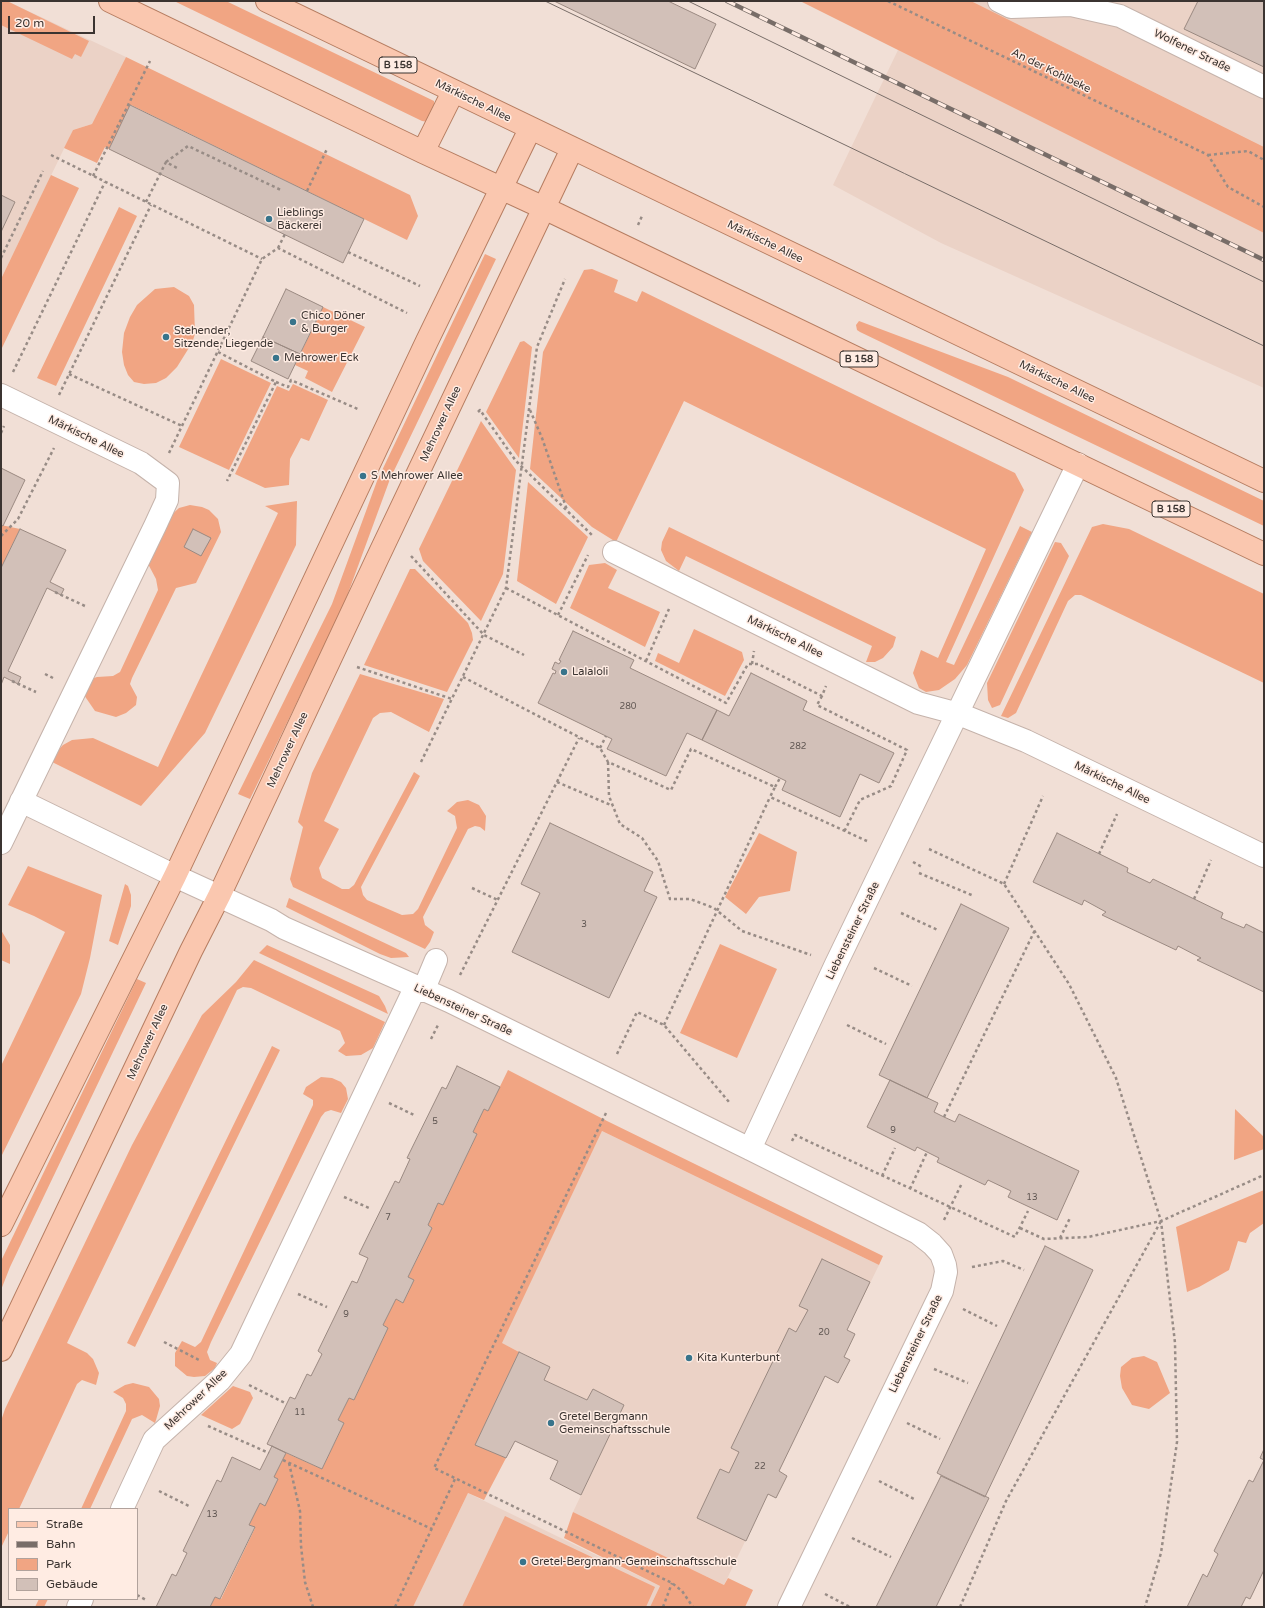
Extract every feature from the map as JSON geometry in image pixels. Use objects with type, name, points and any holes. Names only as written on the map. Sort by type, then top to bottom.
[{"type":"main road","name":"B 158","points":[[110,1],[1264,554]]},
{"type":"main road","name":"Märkische Allee","points":[[267,1],[453,92],[1264,481]]},
{"type":"main road","points":[[423,152],[453,92]]},
{"type":"main road","points":[[1,1225],[175,876],[342,520],[530,129]]},
{"type":"main road","name":"Mehrower Allee","points":[[1,1350],[191,951],[219,896],[572,149]]},
{"type":"street","name":"Wolfener Straße","points":[[999,1],[1011,7],[1071,3],[1123,9],[1264,87]]},
{"type":"street","name":"Märkische Allee","points":[[6,386],[65,426],[141,464],[168,483],[166,500],[110,618]]},
{"type":"street","points":[[959,714],[1078,464]]},
{"type":"street","name":"Märkische Allee","points":[[606,546],[680,585],[918,703],[959,714],[1026,740],[1264,856]]},
{"type":"street","points":[[1,843],[110,618]]},
{"type":"street","name":"Liebensteiner Straße","points":[[750,1149],[836,964],[959,714]]},
{"type":"street","points":[[21,801],[175,876]]},
{"type":"street","name":"Liebensteiner Straße","points":[[175,876],[271,920],[284,928],[449,1001],[750,1149],[918,1233],[932,1244],[941,1254],[946,1272],[939,1297],[789,1607]]},
{"type":"street","name":"Mehrower Allee","points":[[122,1508],[154,1440],[220,1380],[242,1354],[275,1283],[419,989],[436,960]]},
{"type":"path","name":"An der Kohlbeke","points":[[888,1],[1208,156]]},
{"type":"path","points":[[93,176],[150,61]]},
{"type":"path","points":[[146,202],[166,162],[188,146],[281,190]]},
{"type":"path","points":[[307,191],[327,149]]},
{"type":"path","points":[[1264,160],[1248,151],[1208,156],[1228,187],[1264,207]]},
{"type":"path","points":[[51,155],[262,259]]},
{"type":"path","points":[[166,162],[177,168]]},
{"type":"path","points":[[1,258],[43,171]]},
{"type":"path","points":[[6,386],[105,182]]},
{"type":"path","points":[[57,400],[151,204]]},
{"type":"path","points":[[169,453],[262,259],[278,248],[285,234]]},
{"type":"path","points":[[278,248],[407,313]]},
{"type":"path","points":[[348,252],[420,286]]},
{"type":"path","points":[[421,762],[506,588],[537,347],[565,279]]},
{"type":"path","points":[[218,352],[288,387],[291,380],[360,410]]},
{"type":"path","points":[[69,374],[182,426]]},
{"type":"path","points":[[227,482],[276,382]]},
{"type":"path","points":[[530,408],[568,511]]},
{"type":"path","points":[[480,410],[516,461],[606,546],[585,559],[558,615]]},
{"type":"path","points":[[1,536],[18,519],[65,426]]},
{"type":"path","points":[[411,556],[484,635],[524,655]]},
{"type":"path","points":[[646,661],[680,585]]},
{"type":"path","points":[[506,588],[726,703],[748,664],[758,664],[822,696]]},
{"type":"path","points":[[55,592],[110,618]]},
{"type":"path","points":[[770,797],[844,832],[860,800],[891,786],[907,750],[817,705],[837,663]]},
{"type":"path","points":[[357,667],[452,699]]},
{"type":"path","points":[[463,677],[600,748],[608,762],[609,796],[620,824],[642,838],[658,861],[670,899],[690,899],[718,911],[742,931],[836,964]]},
{"type":"path","points":[[12,681],[36,692]]},
{"type":"path","points":[[600,748],[606,736]]},
{"type":"path","points":[[461,973],[579,738]]},
{"type":"path","points":[[608,762],[671,790],[691,749],[776,787]]},
{"type":"path","points":[[664,1025],[780,778]]},
{"type":"path","points":[[557,782],[613,807]]},
{"type":"path","points":[[1099,854],[1110,826],[1130,791]]},
{"type":"path","points":[[1004,884],[1043,796]]},
{"type":"path","points":[[1194,899],[1222,836]]},
{"type":"path","points":[[929,849],[1004,884],[1069,984],[1116,1078],[1161,1221],[1175,1343],[1177,1442],[1161,1553],[1145,1607]]},
{"type":"path","points":[[919,873],[974,896]]},
{"type":"path","points":[[472,888],[498,900]]},
{"type":"path","points":[[901,913],[938,930]]},
{"type":"path","points":[[944,1117],[1035,930]]},
{"type":"path","points":[[874,968],[912,986]]},
{"type":"path","points":[[606,1078],[637,1012],[664,1025],[729,1102]]},
{"type":"path","points":[[847,1025],[886,1044]]},
{"type":"path","points":[[606,1113],[434,1468],[672,1583],[682,1591],[693,1607]]},
{"type":"path","points":[[795,1135],[1015,1237],[1028,1211]]},
{"type":"path","points":[[882,1176],[895,1148]]},
{"type":"path","points":[[910,1189],[927,1152]]},
{"type":"path","points":[[1020,1228],[1044,1238],[1088,1237],[1161,1221],[1264,1175]]},
{"type":"path","points":[[955,1198],[962,1183]]},
{"type":"path","points":[[1060,1238],[1070,1218]]},
{"type":"path","points":[[960,1607],[1006,1501],[1161,1221]]},
{"type":"path","points":[[946,1272],[1003,1261],[1024,1270]]},
{"type":"path","points":[[275,1283],[327,1307]]},
{"type":"path","points":[[939,1297],[996,1326]]},
{"type":"path","points":[[910,1358],[968,1383]]},
{"type":"path","points":[[263,1392],[285,1403]]},
{"type":"path","points":[[884,1411],[940,1439]]},
{"type":"path","points":[[182,1415],[269,1453]]},
{"type":"path","points":[[283,1460],[432,1528]]},
{"type":"path","points":[[289,1463],[300,1511],[301,1546],[305,1582],[313,1607]]},
{"type":"path","points":[[856,1470],[916,1500]]},
{"type":"path","points":[[136,1479],[190,1506]]},
{"type":"path","points":[[395,1607],[455,1479]]},
{"type":"path","points":[[828,1527],[891,1557]]},
{"type":"path","points":[[663,1607],[672,1583]]},
{"type":"path","points":[[138,1596],[146,1600]]},
{"type":"shaded area","points":[[1,1],[7,1],[126,57],[92,124],[73,130],[1,279]]},
{"type":"shaded area","points":[[971,1],[1264,1],[1264,147]]},
{"type":"shaded area","points":[[898,50],[1264,233],[1264,388],[941,243],[833,185]]},
{"type":"shaded area","name":"Kita Kunterbunt","points":[[602,1131],[879,1265],[847,1330],[844,1357],[850,1360],[838,1383],[825,1376],[779,1471],[787,1476],[776,1498],[768,1494],[724,1585],[573,1512],[624,1405],[593,1389],[587,1400],[544,1380],[550,1367],[501,1343]]},
{"type":"shaded area","name":"Gretel-Bergmann-Gemeinschaftsschule","points":[[468,1493],[660,1586],[650,1607],[413,1607]]},
{"type":"green space","points":[[1,1],[7,1],[89,41],[81,57],[75,54],[72,59],[1,25]]},
{"type":"green space","points":[[174,1],[226,1],[434,101],[434,106],[428,122],[422,121]]},
{"type":"green space","points":[[800,1],[971,1],[1264,147],[1264,233]]},
{"type":"green space","points":[[126,57],[410,195],[418,216],[407,240],[131,105],[109,149],[105,147],[97,163],[64,148],[73,130],[92,124]]},
{"type":"green space","points":[[51,175],[79,188],[1,350],[1,279]]},
{"type":"green space","points":[[119,207],[137,216],[56,386],[37,378]]},
{"type":"green space","points":[[485,254],[496,259],[390,479],[343,607],[250,799],[238,794],[332,604],[377,481]]},
{"type":"green space","points":[[592,269],[618,280],[614,292],[637,302],[642,291],[1015,473],[1024,490],[946,662],[954,665],[1020,526],[1032,532],[967,665],[955,679],[939,690],[926,692],[919,688],[913,673],[921,650],[938,658],[986,549],[684,401],[616,542],[592,527],[530,469],[543,352],[584,270]]},
{"type":"green space","points":[[174,287],[189,296],[194,305],[195,334],[192,343],[177,367],[166,378],[156,383],[144,384],[134,382],[128,375],[124,365],[122,352],[124,333],[130,317],[137,305],[155,289]]},
{"type":"green space","points":[[323,307],[365,327],[332,392],[305,378],[308,371],[295,365]]},
{"type":"green space","points":[[859,321],[1008,377],[1264,501],[1264,526],[860,332],[857,330],[856,325]]},
{"type":"green space","points":[[524,341],[532,347],[519,458],[486,412],[520,342]]},
{"type":"green space","points":[[221,359],[271,383],[229,470],[179,447]]},
{"type":"green space","points":[[293,384],[328,400],[309,441],[301,438],[290,459],[289,485],[265,488],[235,474],[277,386],[289,391]]},
{"type":"green space","points":[[481,421],[516,470],[503,574],[481,621],[423,561],[419,549]]},
{"type":"green space","points":[[528,482],[588,537],[556,604],[517,581]]},
{"type":"green space","points":[[297,501],[296,545],[205,733],[141,806],[52,762],[56,752],[63,745],[72,740],[93,738],[158,767],[278,513],[265,506]]},
{"type":"green space","points":[[190,505],[209,510],[218,519],[221,532],[196,583],[176,588],[132,678],[130,684],[137,697],[136,705],[126,713],[116,717],[95,711],[84,695],[91,679],[113,676],[120,672],[158,590],[156,579],[147,562],[168,518],[179,508]]},
{"type":"green space","points":[[1103,524],[1129,529],[1264,594],[1264,683],[1081,595],[1075,595],[1068,601],[1016,713],[1008,718],[1001,716],[1092,527]]},
{"type":"green space","points":[[1,525],[20,529],[1,568]]},
{"type":"green space","points":[[669,527],[896,637],[893,647],[883,658],[875,662],[866,662],[872,646],[686,556],[679,571],[666,561],[661,550],[662,542]]},
{"type":"green space","points":[[1055,542],[1061,543],[1069,556],[1000,705],[992,708],[988,700],[987,683]]},
{"type":"green space","points":[[605,563],[617,570],[608,588],[660,612],[645,647],[570,608],[589,565]]},
{"type":"green space","points":[[410,569],[415,569],[468,623],[472,633],[473,640],[447,692],[364,665]]},
{"type":"green space","points":[[694,629],[742,652],[744,660],[725,696],[655,661],[658,653],[679,663]]},
{"type":"green space","points":[[360,674],[444,699],[429,732],[391,712],[380,713],[373,718],[324,821],[339,829],[319,868],[322,878],[342,889],[349,889],[354,885],[414,772],[420,776],[361,887],[363,895],[367,900],[402,915],[413,914],[418,909],[457,828],[455,816],[447,811],[457,802],[468,800],[479,805],[486,816],[485,831],[480,827],[475,826],[468,829],[423,917],[425,925],[434,932],[425,949],[293,887],[290,879],[303,827],[298,822],[312,773]]},
{"type":"green space","points":[[759,833],[797,852],[790,891],[759,897],[746,914],[725,897]]},
{"type":"green space","points":[[28,866],[102,895],[90,958],[81,994],[1,1157],[1,1066],[65,932],[8,905]]},
{"type":"green space","points":[[125,884],[128,886],[131,895],[131,906],[118,945],[109,941]]},
{"type":"green space","points":[[289,898],[406,953],[409,957],[391,958],[380,954],[286,907]]},
{"type":"green space","points":[[1,930],[10,945],[10,964],[1,960]]},
{"type":"green space","points":[[720,944],[777,969],[737,1058],[680,1033]]},
{"type":"green space","points":[[267,945],[379,996],[388,1014],[259,953]]},
{"type":"green space","points":[[254,960],[385,1022],[373,1048],[361,1055],[346,1056],[338,1051],[345,1043],[340,1031],[251,988],[243,987],[237,990],[67,1343],[87,1353],[93,1359],[99,1373],[96,1385],[82,1380],[77,1384],[19,1508],[8,1508],[8,1533],[1,1548],[1,1421],[5,1409],[132,1145],[202,1015],[236,982]]},
{"type":"green space","points":[[137,979],[146,983],[10,1267],[1,1290],[1,1261]]},
{"type":"green space","points":[[272,1046],[280,1050],[135,1347],[127,1343]]},
{"type":"green space","points":[[508,1070],[607,1121],[883,1256],[879,1265],[602,1131],[502,1343],[519,1352],[476,1444],[506,1458],[484,1500],[468,1493],[413,1607],[210,1607],[215,1597],[221,1599],[255,1528],[249,1525],[260,1503],[265,1505],[278,1479],[274,1477],[286,1453],[322,1469],[344,1423],[338,1420],[349,1398],[354,1400],[388,1328],[383,1325],[396,1299],[403,1303],[414,1280],[408,1277],[432,1228],[428,1225],[438,1203],[443,1205],[477,1134],[473,1132],[484,1109],[488,1111]]},
{"type":"green space","points":[[321,1077],[332,1078],[341,1082],[346,1088],[348,1099],[341,1113],[331,1110],[325,1112],[321,1117],[211,1342],[207,1352],[210,1360],[217,1363],[215,1368],[205,1376],[187,1376],[175,1366],[175,1353],[182,1341],[195,1347],[201,1342],[313,1105],[313,1100],[303,1094],[306,1087]]},
{"type":"green space","points":[[1235,1109],[1264,1137],[1264,1149],[1234,1160]]},
{"type":"green space","points":[[1264,1190],[1264,1223],[1250,1233],[1246,1243],[1238,1241],[1229,1270],[1187,1292],[1176,1227]]},
{"type":"green space","points":[[1144,1356],[1157,1362],[1170,1393],[1149,1409],[1132,1405],[1122,1388],[1120,1376],[1121,1367],[1132,1358]]},
{"type":"green space","points":[[133,1383],[149,1387],[159,1399],[160,1406],[155,1423],[142,1415],[132,1419],[90,1508],[81,1508],[126,1411],[126,1404],[123,1398],[113,1392],[125,1385]]},
{"type":"green space","points":[[233,1386],[250,1392],[253,1398],[240,1424],[232,1429],[201,1415]]},
{"type":"green space","points":[[573,1512],[724,1585],[728,1578],[753,1590],[745,1607],[650,1607],[660,1586],[564,1538]]},
{"type":"green space","name":"Gretel-Bergmann-Gemeinschaftsschule","points":[[505,1516],[655,1587],[646,1607],[462,1607]]},
{"type":"green space","points":[[38,1600],[48,1600],[44,1607],[35,1607]]},
{"type":"building","points":[[554,1],[668,1],[716,24],[695,69]]},
{"type":"building","points":[[1198,1],[1264,1],[1264,67],[1184,29]]},
{"type":"building","points":[[130,105],[364,219],[343,263],[109,149]]},
{"type":"building","points":[[1,195],[15,202],[1,232]]},
{"type":"building","name":"Chico Döner & Burger","points":[[286,289],[323,307],[300,354],[263,337]]},
{"type":"building","name":"Mehrower Eck","points":[[263,337],[300,354],[288,379],[251,361]]},
{"type":"building","points":[[1,468],[25,480],[3,526],[1,525]]},
{"type":"building","points":[[20,529],[66,550],[50,582],[64,589],[61,595],[47,588],[8,671],[21,677],[18,684],[4,677],[1,685],[1,568]]},
{"type":"building","points":[[193,529],[211,538],[201,556],[184,547]]},
{"type":"building","points":[[573,631],[634,660],[630,668],[717,710],[702,740],[687,733],[666,776],[607,749],[612,739],[538,703],[553,673],[555,674],[556,671],[552,669],[555,662],[559,664],[561,661],[559,660]]},
{"type":"building","points":[[751,673],[807,701],[803,710],[894,753],[879,783],[860,774],[840,817],[782,790],[786,781],[702,740],[717,710],[729,716]]},
{"type":"building","points":[[550,823],[653,872],[644,891],[657,897],[609,998],[512,952],[540,893],[521,884]]},
{"type":"building","points":[[1057,833],[1128,868],[1127,872],[1150,883],[1153,879],[1223,913],[1221,918],[1244,928],[1246,924],[1264,933],[1264,992],[1197,960],[1201,958],[1178,946],[1176,950],[1102,915],[1106,912],[1084,900],[1082,905],[1033,882]]},
{"type":"building","points":[[961,904],[1009,928],[927,1098],[879,1075]]},
{"type":"building","points":[[457,1066],[500,1087],[488,1111],[484,1109],[473,1132],[477,1134],[443,1205],[438,1203],[428,1225],[432,1228],[408,1277],[414,1280],[403,1303],[396,1299],[383,1325],[388,1328],[354,1400],[349,1398],[338,1420],[344,1423],[322,1469],[267,1444],[290,1397],[295,1399],[307,1374],[311,1376],[322,1354],[318,1351],[352,1281],[357,1283],[368,1258],[359,1254],[395,1181],[399,1183],[410,1159],[407,1158],[442,1087],[446,1089]]},
{"type":"building","points":[[890,1080],[938,1103],[934,1112],[944,1117],[955,1122],[959,1114],[1079,1171],[1057,1220],[1008,1197],[1011,1191],[988,1180],[985,1185],[937,1162],[939,1158],[917,1147],[915,1151],[867,1127]]},
{"type":"building","points":[[1045,1246],[1093,1270],[985,1497],[937,1473]]},
{"type":"building","points":[[822,1259],[870,1282],[847,1330],[855,1334],[844,1357],[850,1360],[838,1383],[825,1376],[779,1471],[787,1476],[776,1498],[768,1494],[746,1541],[697,1518],[720,1469],[729,1473],[739,1452],[731,1448],[789,1328],[796,1332],[808,1310],[799,1306]]},
{"type":"building","name":"Gretel Bergmann Gemeinschaftsschule","points":[[519,1352],[550,1367],[544,1380],[587,1400],[593,1389],[624,1405],[581,1495],[550,1479],[558,1461],[515,1441],[506,1458],[475,1445]]},
{"type":"building","points":[[272,1446],[286,1453],[274,1477],[278,1479],[265,1506],[260,1503],[249,1525],[255,1527],[220,1599],[215,1597],[210,1607],[156,1607],[172,1574],[176,1576],[187,1553],[183,1551],[217,1480],[221,1482],[232,1457],[260,1470]]},
{"type":"building","points":[[1264,1449],[1264,1460],[1260,1458]]},
{"type":"building","points":[[1264,1460],[1264,1570],[1250,1599],[1246,1597],[1241,1607],[1187,1607],[1203,1574],[1207,1577],[1218,1554],[1214,1551],[1249,1480],[1253,1482]]},
{"type":"building","points":[[941,1476],[989,1498],[936,1607],[876,1607]]},
{"type":"tram line","points":[[545,1],[1264,346]]},
{"type":"tram line","points":[[688,1],[1264,282]]},
{"type":"railway","points":[[727,1],[1264,260]]},
{"type":"place","name":"Lieblings Bäckerei","points":[[269,219]]},
{"type":"place","name":"Chico Döner & Burger","points":[[293,322]]},
{"type":"place","name":"Stehender, Sitzende, Liegende","points":[[166,337]]},
{"type":"place","name":"Mehrower Eck","points":[[276,358]]},
{"type":"place","name":"S Mehrower Allee","points":[[363,476]]},
{"type":"place","name":"Lalaloli","points":[[564,672]]},
{"type":"place","name":"Kita Kunterbunt","points":[[689,1358]]},
{"type":"place","name":"Gretel Bergmann Gemeinschaftsschule","points":[[551,1423]]},
{"type":"place","name":"Gretel-Bergmann-Gemeinschaftsschule","points":[[523,1562]]}]
